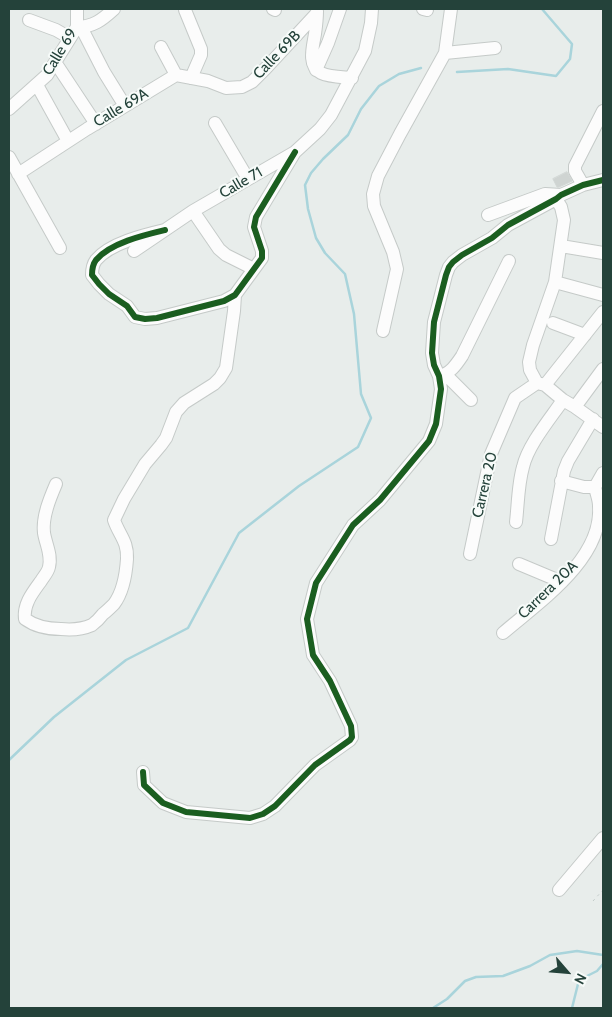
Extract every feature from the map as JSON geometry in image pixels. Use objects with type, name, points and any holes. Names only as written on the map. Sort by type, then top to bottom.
[{"type":"street","name":"Calle 69","points":[[9,109],[47,75],[76,31],[76,9]]},
{"type":"street","points":[[29,20],[56,30],[76,31],[104,18],[114,9]]},
{"type":"street","points":[[161,48],[176,75],[191,78],[201,55],[201,49],[184,9]]},
{"type":"street","points":[[316,70],[340,9]]},
{"type":"street","points":[[317,11],[312,52],[313,65],[322,74],[352,78],[365,51],[372,9]]},
{"type":"street","points":[[383,331],[397,269],[393,252],[374,206],[373,194],[378,176],[445,53],[451,9]]},
{"type":"street","name":"Calle 69B","points":[[191,78],[208,81],[226,88],[242,87],[252,82],[317,11]]},
{"type":"street","points":[[76,31],[125,106]]},
{"type":"street","points":[[445,53],[495,48]]},
{"type":"street","points":[[55,62],[96,124]]},
{"type":"street","name":"Calle 69A","points":[[18,174],[176,75]]},
{"type":"street","name":"Calle 71","points":[[134,251],[193,211],[295,152],[331,115],[352,78]]},
{"type":"street","points":[[38,85],[68,142]]},
{"type":"street","points":[[583,185],[575,171],[575,166],[603,111]]},
{"type":"street","points":[[215,123],[248,179]]},
{"type":"street","points":[[165,230],[122,243],[102,254],[93,265],[92,275],[98,284],[127,306],[135,317],[157,318],[224,301],[235,295],[262,258],[254,226],[256,217],[295,152]]},
{"type":"street","points":[[9,157],[60,248]]},
{"type":"street","points":[[471,400],[434,365],[432,353],[434,322],[449,267],[462,255],[492,238],[508,224],[583,185],[603,180]]},
{"type":"street","points":[[488,215],[545,194],[559,197]]},
{"type":"street","points":[[551,539],[561,481],[568,460],[598,423],[541,384],[530,370],[529,362],[533,345],[555,282],[564,220],[559,197]]},
{"type":"street","points":[[193,211],[226,255],[254,268]]},
{"type":"street","points":[[561,246],[603,253]]},
{"type":"street","points":[[143,772],[144,785],[163,803],[186,812],[250,818],[263,814],[275,806],[315,765],[350,740],[352,737],[351,726],[330,681],[313,655],[307,619],[316,582],[353,525],[380,500],[429,441],[436,424],[443,375],[457,364],[462,356],[509,261]]},
{"type":"street","points":[[555,282],[603,296]]},
{"type":"street","points":[[56,484],[48,505],[44,531],[50,551],[50,562],[48,570],[28,600],[24,612],[25,619],[32,624],[52,629],[77,628],[92,624],[115,603],[119,596],[125,580],[127,558],[125,543],[114,520],[145,464],[166,438],[176,412],[184,403],[214,384],[226,368],[235,295]]},
{"type":"street","name":"Carrera 20","points":[[470,554],[491,454],[515,398],[541,384],[603,312]]},
{"type":"street","points":[[553,323],[585,335]]},
{"type":"street","points":[[575,407],[603,369]]},
{"type":"street","points":[[516,522],[522,468],[525,459],[530,448],[563,400]]},
{"type":"street","points":[[561,481],[584,487],[595,487],[603,473]]},
{"type":"street","name":"Carrera 20A","points":[[503,633],[562,582],[586,553],[594,538],[599,517],[599,504],[595,487]]},
{"type":"street","points":[[520,564],[562,582]]},
{"type":"street","points":[[559,890],[603,838]]},
{"type":"path","points":[[593,901],[603,890]]},
{"type":"building","points":[[567,172],[572,181],[557,187],[553,179]]},
{"type":"waterway","points":[[457,72],[508,69],[556,76],[570,59],[572,44],[542,9]]},
{"type":"waterway","points":[[9,760],[54,717],[126,660],[188,628],[239,533],[299,486],[358,447],[371,418],[361,394],[354,314],[345,274],[325,253],[316,238],[308,209],[305,185],[311,173],[323,159],[348,135],[361,109],[379,86],[399,74],[421,68]]},
{"type":"waterway","points":[[433,1008],[447,999],[465,981],[476,977],[503,976],[530,966],[550,955],[577,951],[603,955]]},
{"type":"waterway","points":[[572,1008],[579,980],[597,971],[603,964]]},
{"type":"cycle path","points":[[165,230],[118,244],[102,254],[93,265],[92,275],[99,284],[109,294],[127,306],[135,317],[145,319],[157,318],[224,301],[235,295],[262,258],[262,251],[254,227],[256,217],[295,152]]},
{"type":"cycle path","points":[[143,772],[144,785],[163,803],[186,812],[250,818],[263,814],[275,806],[315,765],[350,740],[352,737],[351,726],[330,681],[313,655],[307,619],[316,583],[353,525],[380,500],[429,441],[436,424],[441,389],[432,353],[434,322],[449,267],[462,255],[492,238],[508,225],[561,195],[583,185],[603,180]]}]
